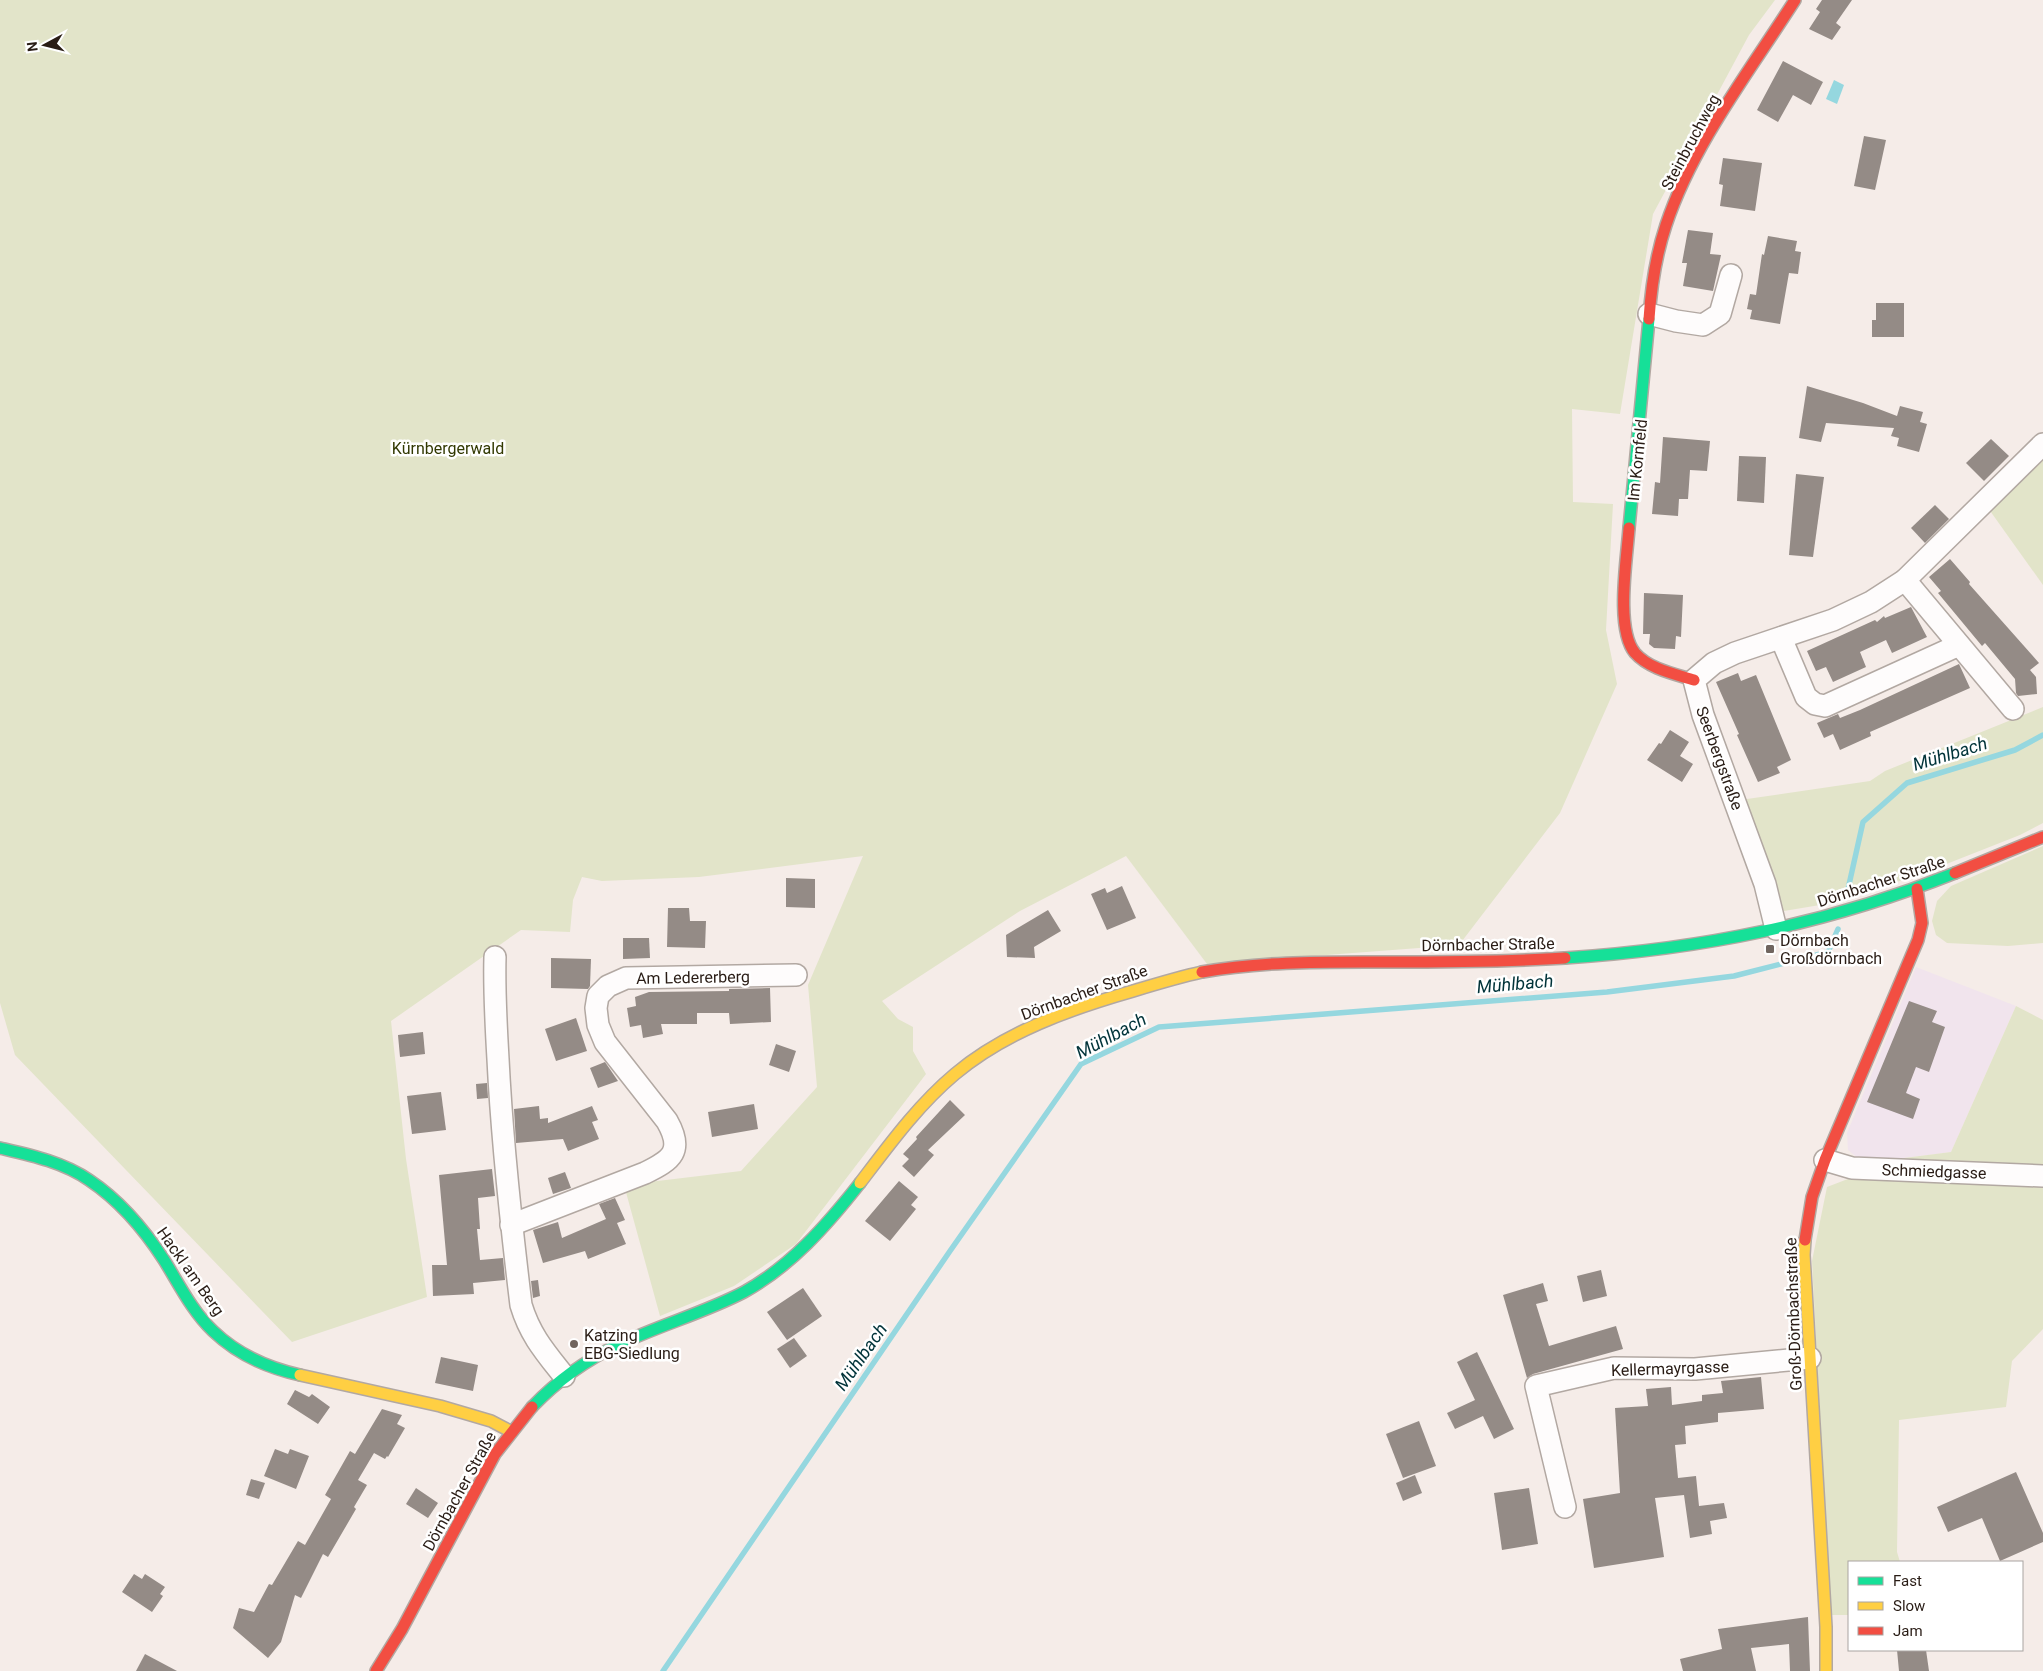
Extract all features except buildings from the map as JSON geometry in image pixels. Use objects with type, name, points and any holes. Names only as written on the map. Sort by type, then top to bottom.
[{"type":"street","name":"Steinbruchweg","points":[[1649,314],[1655,267],[1666,226],[1688,174],[1714,126],[1795,0]]},
{"type":"street","points":[[1649,314],[1703,325],[1720,314],[1731,275]]},
{"type":"street","name":"Im Kornfeld","points":[[1649,314],[1624,588],[1624,619],[1627,640],[1633,653],[1646,663],[1694,680]]},
{"type":"street","points":[[1694,680],[1714,663],[1735,653],[1833,620],[1871,602],[1905,580],[2043,444]]},
{"type":"street","points":[[1905,580],[2013,709]]},
{"type":"street","points":[[1781,638],[1806,697],[1815,704],[1825,706],[1959,646]]},
{"type":"street","name":"Seerbergstraße","points":[[1694,680],[1703,716],[1765,884],[1776,929]]},
{"type":"street","name":"Dörnbacher Straße","points":[[376,1671],[402,1629],[485,1472],[510,1431],[527,1412],[564,1376],[588,1360],[621,1343],[715,1306],[746,1291],[781,1268],[808,1244],[837,1212],[891,1141],[920,1106],[946,1080],[984,1052],[1019,1033],[1066,1013],[1135,989],[1209,971],[1272,964],[1466,962],[1602,956],[1686,946],[1776,929],[1850,910],[1917,888],[1982,864],[2043,837]]},
{"type":"street","name":"Groß-Dörnbachstraße","points":[[1826,1671],[1826,1627],[1804,1256],[1806,1224],[1812,1198],[1826,1160],[1918,940],[1922,923],[1917,888]]},
{"type":"street","points":[[495,957],[494,987],[500,1105],[511,1225],[521,1305],[528,1326],[537,1342],[564,1376]]},
{"type":"street","name":"Am Ledererberg","points":[[511,1225],[645,1173],[664,1163],[672,1156],[676,1145],[674,1134],[667,1121],[604,1042],[598,1025],[596,1008],[598,996],[608,986],[626,978],[796,975]]},
{"type":"street","name":"Hackl am Berg","points":[[0,1148],[58,1164],[98,1186],[143,1230],[156,1247],[193,1308],[213,1330],[233,1346],[254,1359],[277,1370],[440,1406],[491,1421],[510,1431]]},
{"type":"street","name":"Schmiedgasse","points":[[1826,1160],[1852,1168],[2043,1176]]},
{"type":"street","name":"Kellermayrgasse","points":[[1565,1507],[1536,1386],[1614,1368],[1695,1369],[1810,1358]]},
{"type":"shaded area","points":[[1916,967],[2016,1006],[1951,1152],[1881,1161],[1859,1159],[1848,1150],[1847,1133]]},
{"type":"green space","name":"Kürnbergerwald","points":[[0,0],[1775,0],[1749,35],[1653,214],[1620,414],[1572,409],[1573,502],[1613,504],[1606,630],[1617,684],[1560,813],[1459,945],[1207,964],[1126,856],[1020,911],[882,1001],[898,1019],[913,1027],[913,1051],[926,1074],[796,1244],[734,1286],[660,1316],[624,1185],[741,1171],[817,1087],[808,985],[863,856],[699,877],[602,881],[582,877],[573,900],[570,932],[521,930],[391,1021],[406,1159],[427,1297],[292,1342],[15,1055],[0,1003]]},
{"type":"green space","points":[[2043,456],[2043,585],[1988,508]]},
{"type":"green space","points":[[2043,707],[2043,823],[2020,835],[1916,876],[1826,904],[1784,911],[1740,800],[1870,781],[1885,771]]},
{"type":"green space","points":[[2043,846],[2043,943],[2008,946],[1947,943],[1936,935],[1932,921],[1937,901],[1951,886]]},
{"type":"green space","points":[[2016,1006],[2043,1020],[2043,1169],[1881,1161],[1951,1152]]},
{"type":"green space","points":[[1853,1177],[2043,1184],[2043,1329],[2012,1361],[2006,1407],[1899,1420],[1897,1552],[1900,1561],[1848,1561],[1848,1615],[1830,1615],[1812,1261],[1827,1187]]},
{"type":"water","points":[[1834,80],[1844,85],[1837,104],[1826,99]]},
{"type":"waterway","name":"Mühlbach","points":[[1846,898],[1863,822],[1907,783],[2015,750],[2043,735]]},
{"type":"waterway","name":"Mühlbach","points":[[663,1671],[950,1251],[1081,1064],[1159,1027],[1607,992],[1734,976],[1828,952],[1838,929]]},
{"type":"traffic: fast","points":[[1629,528],[1649,319]]},
{"type":"traffic: fast","points":[[1565,958],[1666,948],[1715,941],[1763,931],[1859,907],[1955,873]]},
{"type":"traffic: fast","points":[[0,1148],[34,1156],[68,1168],[100,1188],[121,1206],[148,1237],[192,1306],[213,1331],[232,1347],[254,1359],[300,1375]]},
{"type":"traffic: fast","points":[[532,1407],[572,1372],[606,1351],[729,1299],[761,1282],[807,1244],[860,1183]]},
{"type":"traffic: slow","points":[[860,1183],[904,1126],[941,1086],[974,1059],[995,1046],[1062,1014],[1109,998],[1202,972]]},
{"type":"traffic: slow","points":[[1805,1240],[1804,1255],[1826,1627],[1826,1671]]},
{"type":"traffic: slow","points":[[300,1375],[440,1406],[491,1421],[510,1431]]},
{"type":"traffic: jam","points":[[1649,319],[1659,248],[1677,195],[1723,109],[1795,0]]},
{"type":"traffic: jam","points":[[1629,528],[1624,593],[1625,628],[1629,642],[1635,653],[1647,663],[1694,680]]},
{"type":"traffic: jam","points":[[1955,873],[2043,837]]},
{"type":"traffic: jam","points":[[1805,1240],[1812,1197],[1825,1160],[1918,940],[1922,923],[1917,889]]},
{"type":"traffic: jam","points":[[1202,972],[1225,968],[1294,963],[1475,962],[1565,958]]},
{"type":"traffic: jam","points":[[376,1671],[402,1629],[495,1454],[532,1407]]},
{"type":"place","name":"Dörnbach Großdörnbach","points":[[1770,949]]},
{"type":"place","name":"Katzing EBG-Siedlung","points":[[574,1344]]}]
